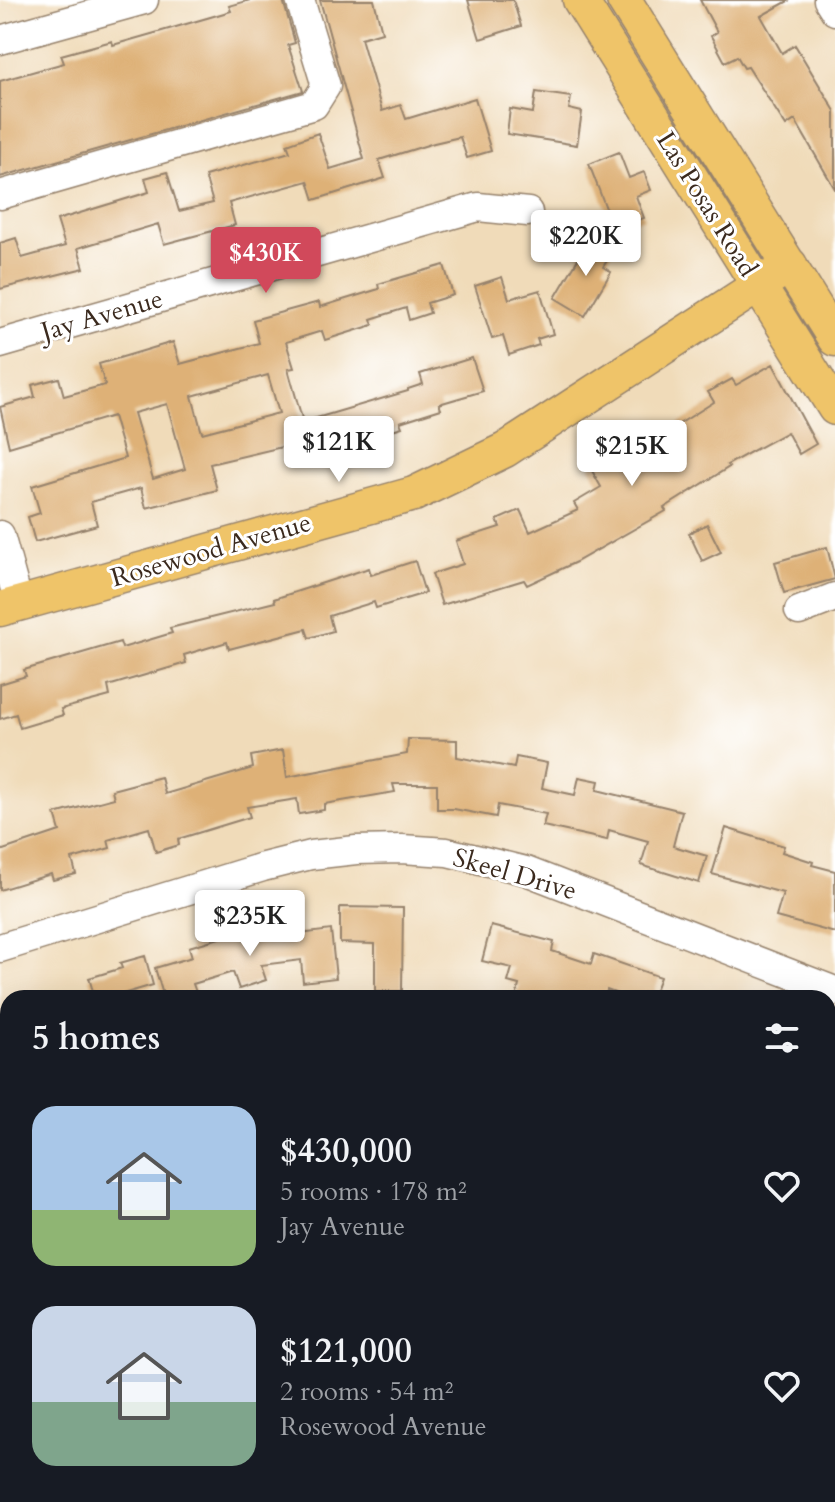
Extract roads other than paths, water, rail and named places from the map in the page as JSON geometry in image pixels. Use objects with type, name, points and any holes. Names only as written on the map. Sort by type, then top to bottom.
[{"type":"main road","name":"Las Posas Road","points":[[580,0],[835,408]]},
{"type":"main road","name":"Las Posas Road","points":[[624,0],[835,339]]},
{"type":"main road","name":"Rosewood Avenue","points":[[10,606],[414,494],[505,450],[790,265]]},
{"type":"street","points":[[3,30],[144,0]]},
{"type":"street","points":[[0,195],[314,105],[326,86],[300,0]]},
{"type":"street","points":[[828,0],[835,11]]},
{"type":"street","name":"Jay Avenue","points":[[0,344],[478,207],[528,212]]},
{"type":"street","points":[[0,535],[10,606]]},
{"type":"street","points":[[799,611],[835,597]]},
{"type":"street","name":"Skeel Drive","points":[[0,948],[311,855],[402,849],[447,852],[526,871],[832,990]]}]
